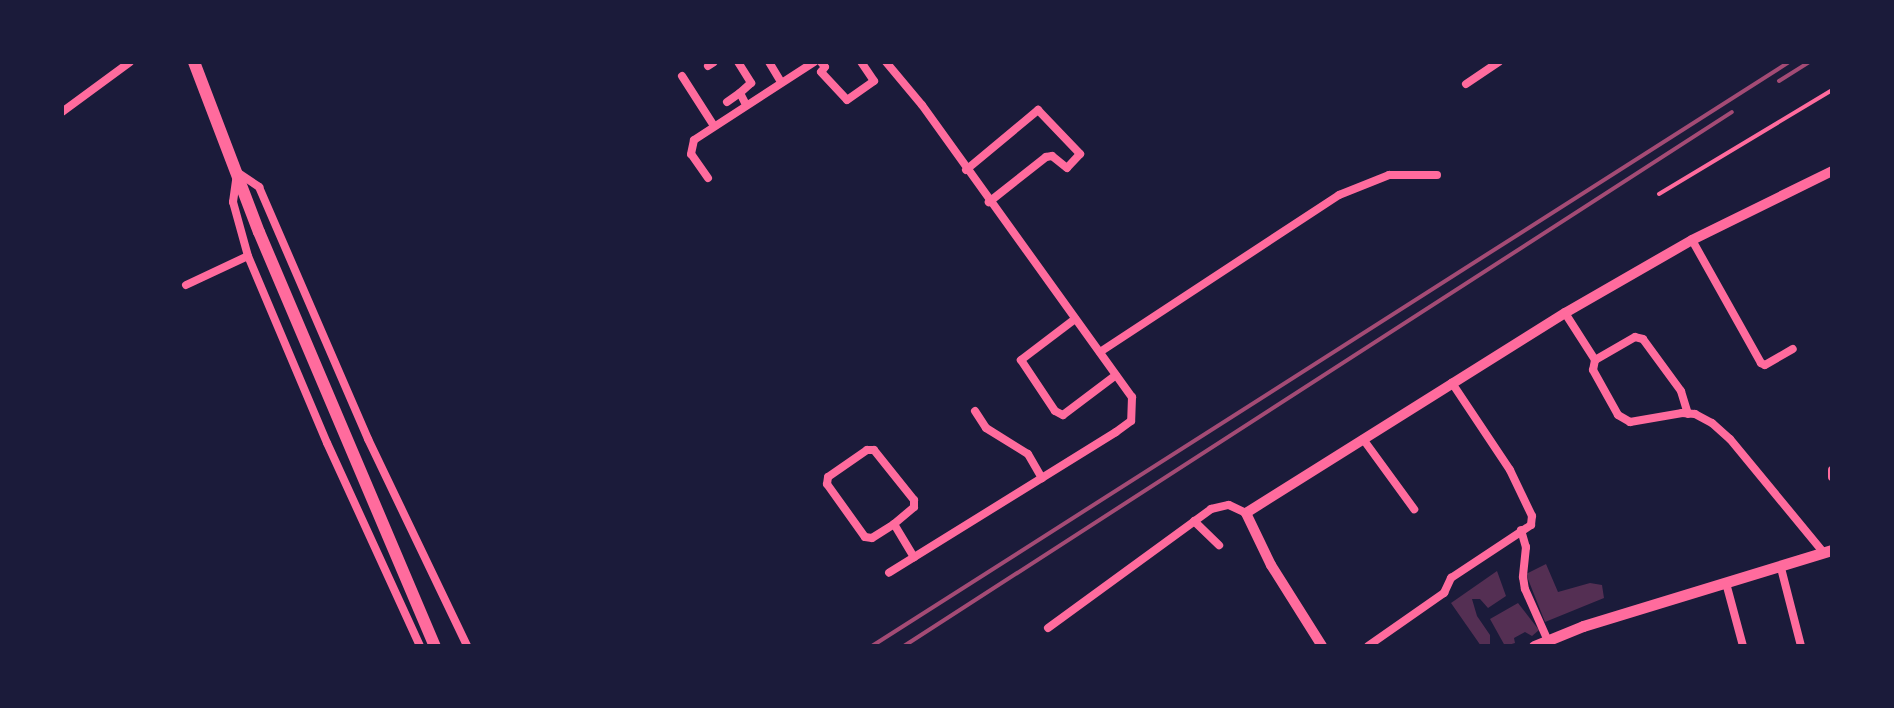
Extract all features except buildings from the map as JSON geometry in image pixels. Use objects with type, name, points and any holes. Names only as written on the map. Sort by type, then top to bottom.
[{"type":"highway","points":[[194,62],[259,232],[435,646]]},
{"type":"main road","points":[[1534,646],[1583,626],[1828,552]]},
{"type":"street","points":[[62,112],[130,62]]},
{"type":"street","points":[[727,102],[751,83],[738,62]]},
{"type":"street","points":[[769,62],[781,82]]},
{"type":"street","points":[[708,178],[691,154],[694,140],[814,62]]},
{"type":"street","points":[[826,64],[821,72],[847,100],[874,81],[861,62]]},
{"type":"street","points":[[886,62],[922,105],[1132,397],[1131,421],[889,573]]},
{"type":"street","points":[[1466,84],[1499,62]]},
{"type":"street","points":[[682,76],[714,126]]},
{"type":"street","points":[[740,93],[746,105]]},
{"type":"street","points":[[966,170],[1038,110],[1080,154],[1067,168],[1052,156],[1046,157],[989,202]]},
{"type":"street","points":[[420,646],[327,443],[248,256],[233,202],[237,172],[259,187],[368,439],[467,646]]},
{"type":"street","points":[[1246,513],[1565,313],[1692,240],[1831,174]]},
{"type":"street","points":[[1100,352],[1339,195],[1389,175],[1437,175]]},
{"type":"street","points":[[1692,240],[1761,363],[1765,365],[1793,349]]},
{"type":"street","points":[[186,285],[248,256]]},
{"type":"street","points":[[1565,313],[1595,360],[1593,370],[1618,415],[1630,422],[1688,414],[1712,423],[1730,439],[1828,552]]},
{"type":"street","points":[[1075,319],[1021,360],[1055,411],[1063,415],[1116,375]]},
{"type":"street","points":[[1595,360],[1635,337],[1643,339],[1681,391],[1688,414]]},
{"type":"street","points":[[1368,646],[1444,593],[1451,578],[1531,525],[1532,516],[1510,470],[1452,383]]},
{"type":"street","points":[[975,411],[986,428],[1028,454],[1042,478]]},
{"type":"street","points":[[1363,439],[1414,509]]},
{"type":"street","points":[[867,450],[874,450],[914,500],[914,507],[894,524],[872,538],[865,537],[827,484],[828,477],[867,450]]},
{"type":"street","points":[[1832,470],[1832,477]]},
{"type":"street","points":[[1048,628],[1217,505],[1229,505],[1246,513],[1271,565],[1322,646]]},
{"type":"street","points":[[1194,521],[1219,545]]},
{"type":"street","points":[[894,524],[914,557]]},
{"type":"street","points":[[1521,530],[1526,547],[1525,589],[1548,641]]},
{"type":"street","points":[[1781,568],[1801,646]]},
{"type":"street","points":[[1726,583],[1743,646]]},
{"type":"lane","points":[[1659,194],[1832,90]]},
{"type":"railway","points":[[872,646],[1789,62]]},
{"type":"railway","points":[[1779,81],[1810,62]]},
{"type":"railway","points":[[904,646],[1732,112]]}]
